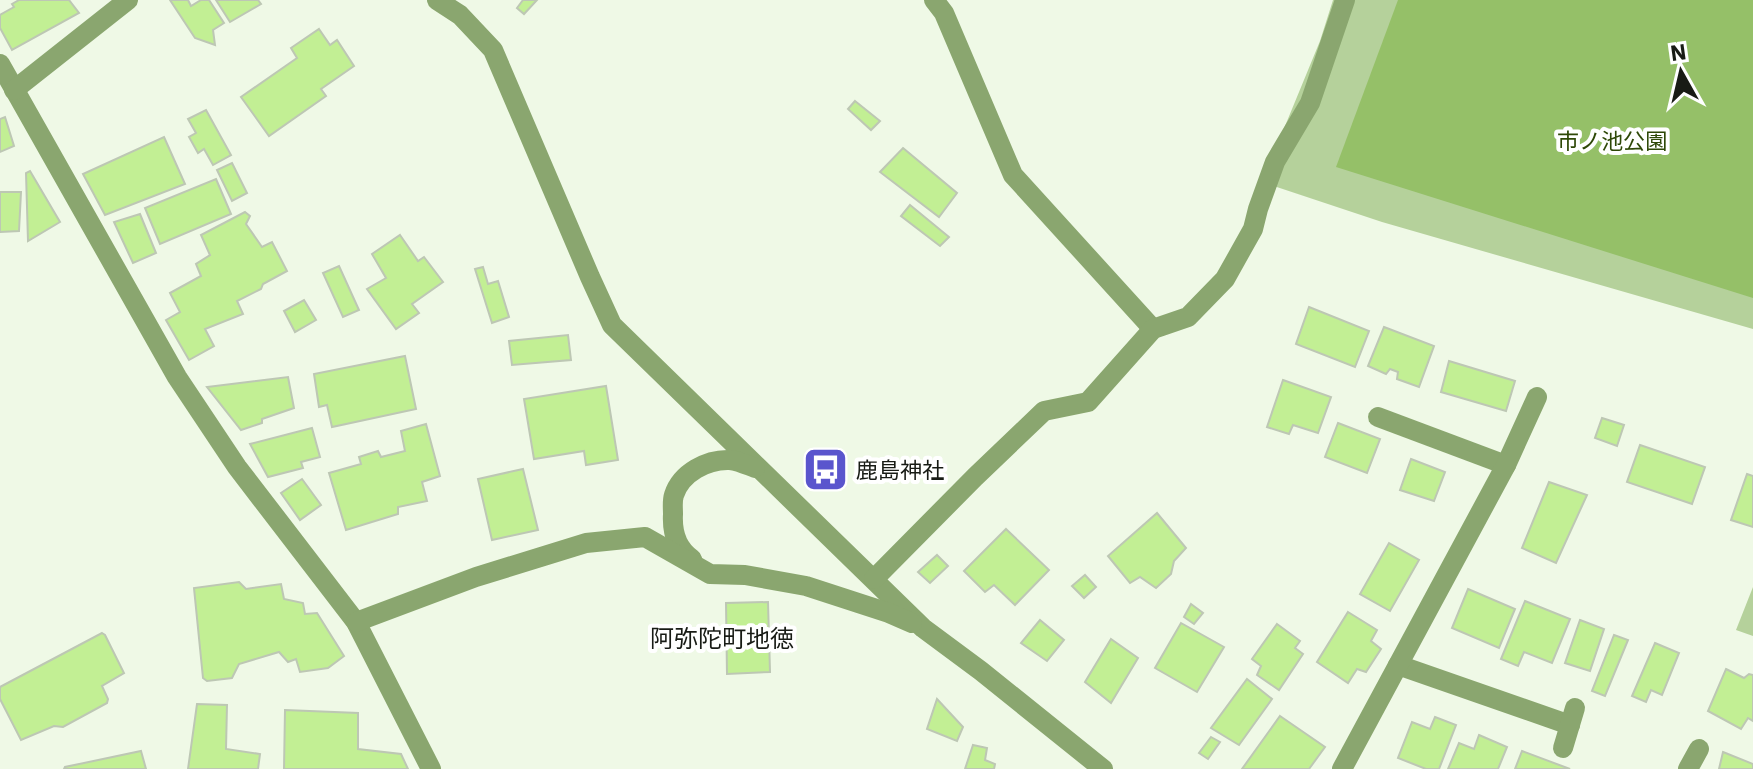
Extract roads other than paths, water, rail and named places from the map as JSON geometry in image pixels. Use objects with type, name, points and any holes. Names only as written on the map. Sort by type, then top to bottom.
[{"type":"street","points":[[14,90],[128,0]]},
{"type":"street","points":[[437,0],[460,15],[493,50],[612,325],[923,628],[1103,769]]},
{"type":"street","points":[[934,0],[944,13],[1013,175],[1153,329]]},
{"type":"street","points":[[874,579],[1044,411],[1088,402],[1153,329],[1188,317],[1225,279],[1253,229],[1275,162],[1310,103],[1345,0]]},
{"type":"street","points":[[0,64],[177,377],[237,467],[356,622],[431,769]]},
{"type":"street","points":[[1342,769],[1506,465],[1537,397]]},
{"type":"street","points":[[1378,417],[1506,465]]},
{"type":"street","points":[[725,574],[699,564],[684,554],[672,530],[673,497],[684,476],[706,464],[727,460],[758,469]]},
{"type":"street","points":[[356,622],[476,577],[586,543],[645,537],[710,574],[745,575],[806,586],[889,613],[923,628]]},
{"type":"street","points":[[1398,665],[1572,716],[1563,748]]},
{"type":"street","points":[[1688,769],[1699,749]]},
{"type":"place","name":"鹿島神社","points":[[825,470]]},
{"type":"district","name":"阿弥陀町地徳","points":[[722,639]]},
{"type":"park label","name":"市ノ池公園","points":[[1612,141]]}]
